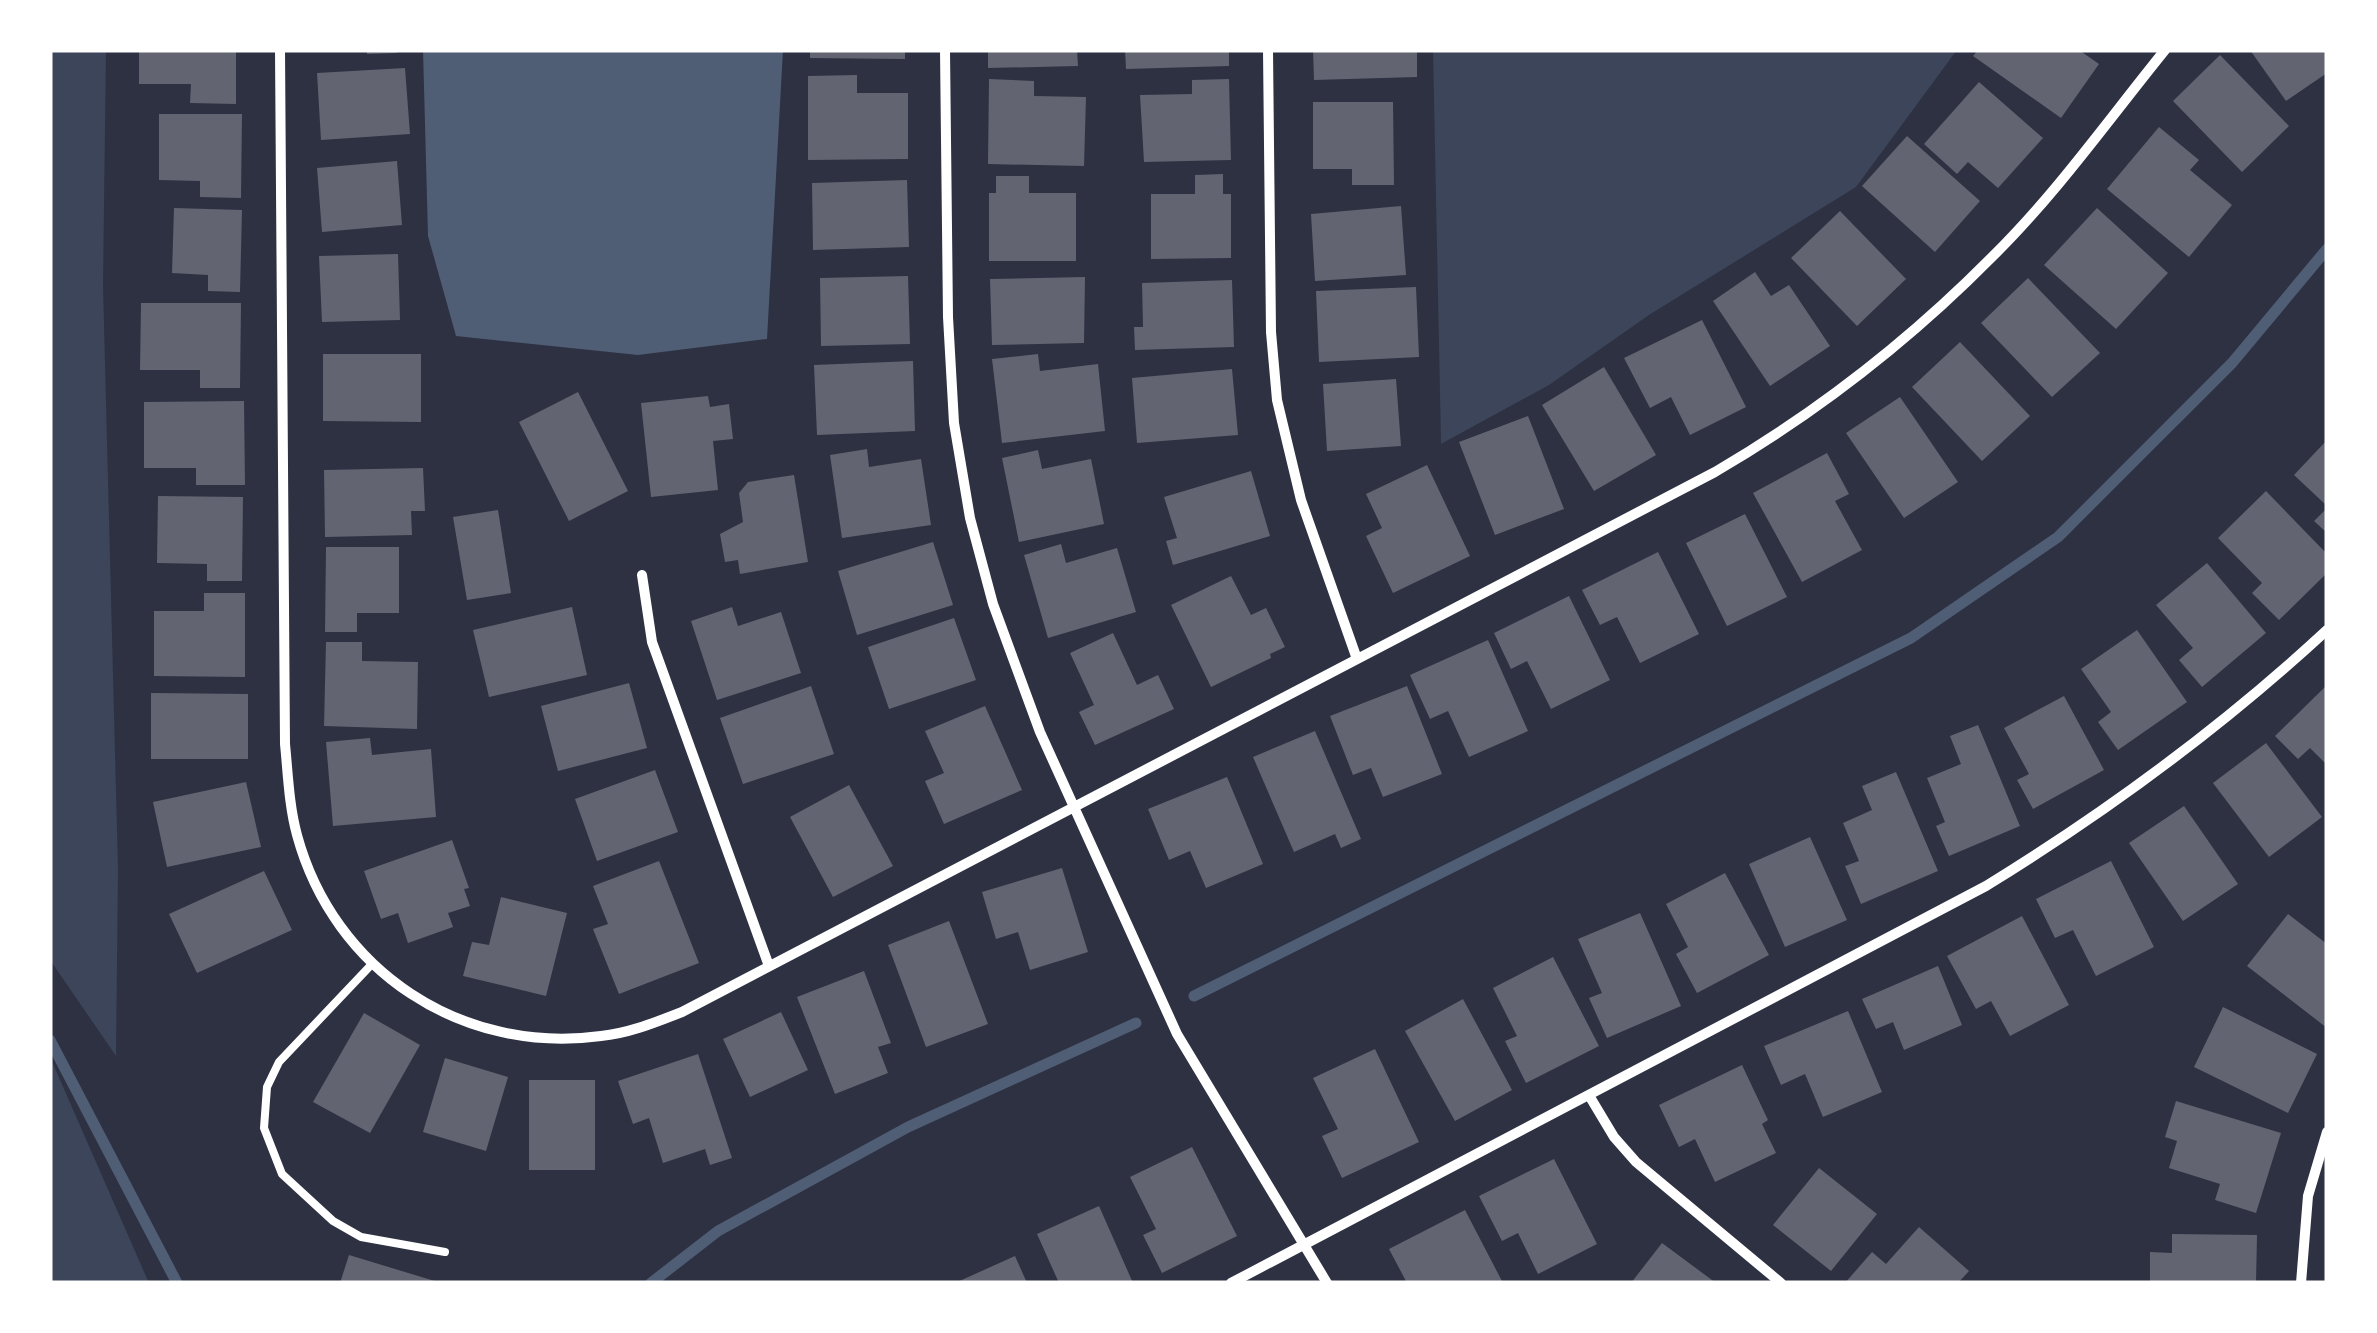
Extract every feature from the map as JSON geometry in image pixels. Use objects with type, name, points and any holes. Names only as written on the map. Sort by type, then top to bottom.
[{"type":"street","points":[[280,50],[285,724],[289,790],[297,835],[316,885],[340,928],[372,964],[407,991],[474,1026],[510,1036],[556,1038],[601,1036],[640,1028],[682,1012],[1772,439],[1836,392],[1994,256],[2165,50]]},
{"type":"street","points":[[946,50],[948,317],[954,423],[970,518],[993,604],[1040,732],[1184,1048],[1327,1283]]},
{"type":"street","points":[[1268,50],[1271,332],[1277,400],[1301,500],[1357,658]]},
{"type":"street","points":[[642,575],[652,642],[769,966]]},
{"type":"street","points":[[1231,1283],[1986,886],[2076,831],[2156,774],[2327,630]]},
{"type":"street","points":[[1590,1097],[1614,1137],[1636,1162],[1781,1283]]},
{"type":"street","points":[[2301,1283],[2308,1196],[2327,1132]]},
{"type":"lane","points":[[372,964],[278,1062],[266,1087],[264,1128],[282,1174],[333,1221],[361,1237],[445,1252]]},
{"type":"shaded area","points":[[50,50],[106,50],[103,285],[118,869],[116,1056],[50,960]]},
{"type":"shaded area","points":[[423,50],[783,50],[767,339],[638,355],[456,336],[428,236]]},
{"type":"shaded area","points":[[1433,50],[1957,50],[1856,187],[1649,315],[1549,385],[1441,444]]},
{"type":"shaded area","points":[[50,1057],[149,1283],[50,1283]]},
{"type":"building","points":[[139,50],[236,50],[236,104],[190,103],[191,84],[139,84]]},
{"type":"building","points":[[367,50],[397,50],[397,53],[367,54]]},
{"type":"building","points":[[810,50],[905,50],[905,59],[810,58]]},
{"type":"building","points":[[988,50],[1077,50],[1078,66],[988,68]]},
{"type":"building","points":[[1125,50],[1229,50],[1229,66],[1126,69]]},
{"type":"building","points":[[1313,50],[1417,50],[1417,77],[1314,80]]},
{"type":"building","points":[[1978,50],[2079,50],[2099,64],[2061,118],[1973,56]]},
{"type":"building","points":[[2250,50],[2327,50],[2327,73],[2286,101]]},
{"type":"building","points":[[2220,55],[2289,126],[2242,172],[2173,101]]},
{"type":"building","points":[[405,68],[410,134],[321,140],[317,73]]},
{"type":"building","points":[[857,75],[857,93],[908,93],[908,159],[808,160],[808,76]]},
{"type":"building","points":[[989,79],[1034,81],[1034,96],[1086,97],[1084,166],[988,164]]},
{"type":"building","points":[[1229,79],[1231,160],[1144,162],[1140,95],[1192,94],[1192,80]]},
{"type":"building","points":[[1979,82],[2043,138],[1998,188],[1968,162],[1957,174],[1924,144]]},
{"type":"building","points":[[1313,102],[1393,102],[1394,185],[1352,185],[1352,169],[1313,169]]},
{"type":"building","points":[[159,114],[242,114],[241,198],[200,197],[200,181],[159,180]]},
{"type":"building","points":[[2159,127],[2199,160],[2190,170],[2232,205],[2189,257],[2107,189]]},
{"type":"building","points":[[1907,136],[1980,201],[1935,252],[1862,186]]},
{"type":"building","points":[[397,161],[402,225],[322,232],[317,168]]},
{"type":"building","points":[[1223,174],[1223,194],[1231,194],[1231,258],[1151,259],[1151,194],[1195,194],[1195,175]]},
{"type":"building","points":[[996,176],[1029,176],[1029,193],[1076,193],[1076,261],[989,261],[989,193],[996,193]]},
{"type":"building","points":[[907,180],[909,247],[813,250],[812,183]]},
{"type":"building","points":[[1401,206],[1406,275],[1315,281],[1311,214]]},
{"type":"building","points":[[174,208],[242,210],[240,292],[208,291],[208,275],[172,273]]},
{"type":"building","points":[[2097,208],[2168,273],[2116,329],[2044,265]]},
{"type":"building","points":[[1840,211],[1906,279],[1857,326],[1791,258]]},
{"type":"building","points":[[398,254],[400,320],[322,322],[319,256]]},
{"type":"building","points":[[1755,272],[1771,296],[1789,285],[1830,346],[1770,386],[1713,301]]},
{"type":"building","points":[[908,276],[910,344],[821,346],[820,278]]},
{"type":"building","points":[[1085,277],[1084,343],[992,345],[990,279]]},
{"type":"building","points":[[2028,278],[2100,353],[2052,397],[1981,323]]},
{"type":"building","points":[[1232,280],[1234,347],[1135,350],[1134,327],[1143,327],[1142,283]]},
{"type":"building","points":[[1416,287],[1419,357],[1319,362],[1316,291]]},
{"type":"building","points":[[141,303],[241,303],[240,388],[200,388],[200,370],[140,370]]},
{"type":"building","points":[[1702,320],[1746,407],[1690,435],[1671,397],[1650,408],[1624,358]]},
{"type":"building","points":[[1960,342],[2030,416],[1982,461],[1912,387]]},
{"type":"building","points":[[323,354],[421,354],[421,422],[323,421]]},
{"type":"building","points":[[1038,354],[1040,371],[1098,364],[1105,431],[1002,443],[992,359]]},
{"type":"building","points":[[913,361],[915,431],[817,435],[814,365]]},
{"type":"building","points":[[1604,367],[1656,455],[1594,491],[1542,405]]},
{"type":"building","points":[[1232,369],[1238,435],[1137,443],[1132,378]]},
{"type":"building","points":[[1396,379],[1401,446],[1327,451],[1323,384]]},
{"type":"building","points":[[578,392],[628,491],[569,521],[519,422]]},
{"type":"building","points":[[708,396],[710,407],[729,404],[733,439],[713,441],[718,490],[651,497],[641,403]]},
{"type":"building","points":[[1900,397],[1958,482],[1904,518],[1846,433]]},
{"type":"building","points":[[244,401],[245,485],[196,485],[196,468],[144,468],[144,402]]},
{"type":"building","points":[[1528,416],[1564,509],[1495,535],[1459,442]]},
{"type":"building","points":[[2327,440],[2327,506],[2294,475]]},
{"type":"building","points":[[867,449],[869,467],[921,459],[931,525],[842,538],[830,455]]},
{"type":"building","points":[[1038,450],[1042,469],[1091,459],[1104,524],[1019,542],[1002,458]]},
{"type":"building","points":[[1827,453],[1849,494],[1835,501],[1862,550],[1802,582],[1753,493]]},
{"type":"building","points":[[1427,465],[1470,556],[1393,593],[1366,536],[1382,528],[1366,494]]},
{"type":"building","points":[[423,468],[425,511],[411,511],[412,535],[325,537],[324,470]]},
{"type":"building","points":[[1251,471],[1270,536],[1173,565],[1166,541],[1177,538],[1164,497]]},
{"type":"building","points":[[794,475],[808,562],[740,574],[738,560],[725,562],[720,534],[743,522],[739,493],[748,482]]},
{"type":"building","points":[[2266,491],[2327,554],[2327,573],[2279,620],[2252,593],[2262,583],[2218,538]]},
{"type":"building","points":[[158,496],[243,497],[242,581],[207,581],[207,564],[157,563]]},
{"type":"building","points":[[2327,508],[2327,533],[2314,521]]},
{"type":"building","points":[[498,510],[511,593],[467,600],[453,517]]},
{"type":"building","points":[[1745,514],[1787,597],[1727,626],[1686,543]]},
{"type":"building","points":[[933,542],[953,605],[857,635],[838,571]]},
{"type":"building","points":[[1061,544],[1066,563],[1117,548],[1136,612],[1048,638],[1024,555]]},
{"type":"building","points":[[326,547],[399,547],[399,613],[357,613],[357,632],[325,632]]},
{"type":"building","points":[[1658,552],[1699,634],[1640,663],[1617,617],[1600,625],[1582,590]]},
{"type":"building","points":[[2207,563],[2266,633],[2202,687],[2179,660],[2193,648],[2156,605]]},
{"type":"building","points":[[1231,576],[1251,615],[1266,608],[1285,647],[1270,654],[1271,658],[1211,687],[1171,605]]},
{"type":"building","points":[[204,593],[245,593],[245,677],[154,676],[154,611],[204,611]]},
{"type":"building","points":[[1569,596],[1610,680],[1551,709],[1527,661],[1511,669],[1494,633]]},
{"type":"building","points":[[572,607],[587,675],[489,697],[473,630]]},
{"type":"building","points":[[732,607],[738,626],[781,612],[801,673],[717,700],[691,621]]},
{"type":"building","points":[[954,618],[976,680],[889,709],[868,647]]},
{"type":"building","points":[[2137,630],[2187,702],[2118,750],[2098,722],[2111,712],[2081,669]]},
{"type":"building","points":[[1113,633],[1137,685],[1158,675],[1174,709],[1095,745],[1079,712],[1094,705],[1070,653]]},
{"type":"building","points":[[1488,640],[1528,731],[1469,757],[1448,711],[1430,719],[1410,675]]},
{"type":"building","points":[[326,642],[362,642],[362,661],[418,662],[417,729],[324,726]]},
{"type":"building","points":[[629,683],[647,748],[558,771],[541,706]]},
{"type":"building","points":[[2327,685],[2327,765],[2310,748],[2298,759],[2275,736]]},
{"type":"building","points":[[811,686],[834,754],[743,784],[720,718]]},
{"type":"building","points":[[1407,686],[1442,774],[1383,797],[1371,768],[1353,775],[1330,716]]},
{"type":"building","points":[[151,693],[248,694],[248,759],[151,759]]},
{"type":"building","points":[[2064,696],[2104,770],[2033,809],[2017,780],[2029,774],[2004,728]]},
{"type":"building","points":[[985,706],[1022,790],[944,824],[925,781],[944,773],[925,731]]},
{"type":"building","points":[[1978,725],[2020,826],[1949,856],[1936,826],[1945,822],[1927,778],[1961,764],[1950,736]]},
{"type":"building","points":[[1315,731],[1361,839],[1341,848],[1335,834],[1294,852],[1253,757]]},
{"type":"building","points":[[370,738],[372,755],[431,749],[436,817],[333,826],[326,742]]},
{"type":"building","points":[[2266,743],[2322,817],[2269,857],[2213,783]]},
{"type":"building","points":[[655,770],[678,832],[597,861],[575,799]]},
{"type":"building","points":[[1896,772],[1938,871],[1861,904],[1845,866],[1859,861],[1843,823],[1872,810],[1862,786]]},
{"type":"building","points":[[1227,777],[1263,864],[1206,888],[1190,851],[1169,860],[1148,809]]},
{"type":"building","points":[[246,782],[261,847],[167,867],[153,802]]},
{"type":"building","points":[[849,785],[893,866],[833,897],[790,817]]},
{"type":"building","points":[[2184,806],[2238,884],[2183,921],[2129,843]]},
{"type":"building","points":[[1810,837],[1847,920],[1785,947],[1749,864]]},
{"type":"building","points":[[452,840],[469,888],[464,889],[470,906],[448,913],[453,927],[408,943],[398,913],[381,919],[364,871]]},
{"type":"building","points":[[659,861],[699,963],[619,994],[593,929],[608,924],[593,886]]},
{"type":"building","points":[[2111,861],[2154,947],[2096,976],[2073,930],[2055,938],[2036,899]]},
{"type":"building","points":[[1062,868],[1088,952],[1030,970],[1018,932],[996,939],[982,892]]},
{"type":"building","points":[[264,871],[292,930],[197,973],[169,914]]},
{"type":"building","points":[[1725,873],[1769,955],[1697,993],[1676,954],[1688,947],[1666,904]]},
{"type":"building","points":[[501,897],[567,913],[546,996],[463,976],[472,942],[489,945]]},
{"type":"building","points":[[1640,913],[1681,1006],[1607,1038],[1589,998],[1602,993],[1578,939]]},
{"type":"building","points":[[2288,914],[2327,944],[2327,1028],[2247,966]]},
{"type":"building","points":[[2022,916],[2069,1005],[2010,1036],[1991,1001],[1976,1009],[1947,956]]},
{"type":"building","points":[[949,921],[988,1024],[926,1047],[888,945]]},
{"type":"building","points":[[1553,957],[1599,1046],[1526,1083],[1505,1041],[1517,1036],[1493,988]]},
{"type":"building","points":[[1938,966],[1962,1025],[1904,1050],[1893,1022],[1876,1029],[1862,999]]},
{"type":"building","points":[[864,971],[891,1043],[878,1047],[888,1073],[835,1094],[797,997]]},
{"type":"building","points":[[1463,999],[1512,1090],[1455,1121],[1405,1031]]},
{"type":"building","points":[[2223,1007],[2317,1054],[2288,1113],[2194,1067]]},
{"type":"building","points":[[1848,1011],[1882,1092],[1823,1117],[1805,1074],[1781,1085],[1764,1046]]},
{"type":"building","points":[[781,1012],[808,1070],[750,1097],[723,1039]]},
{"type":"building","points":[[364,1013],[420,1045],[370,1133],[313,1102]]},
{"type":"building","points":[[1375,1049],[1419,1142],[1342,1178],[1322,1136],[1338,1129],[1313,1078]]},
{"type":"building","points":[[698,1054],[732,1158],[710,1165],[705,1149],[663,1163],[649,1118],[633,1124],[618,1081]]},
{"type":"building","points":[[445,1058],[508,1077],[486,1151],[423,1132]]},
{"type":"building","points":[[1742,1065],[1768,1120],[1762,1124],[1776,1153],[1715,1182],[1695,1139],[1679,1147],[1659,1105]]},
{"type":"building","points":[[529,1080],[595,1080],[595,1170],[529,1170]]},
{"type":"building","points":[[2176,1101],[2281,1133],[2256,1213],[2215,1200],[2220,1184],[2169,1168],[2177,1141],[2165,1137]]},
{"type":"building","points":[[1192,1147],[1237,1236],[1162,1273],[1143,1235],[1156,1229],[1130,1177]]},
{"type":"building","points":[[1554,1159],[1597,1244],[1538,1274],[1518,1233],[1502,1241],[1479,1196]]},
{"type":"building","points":[[1819,1168],[1877,1214],[1831,1271],[1773,1225]]},
{"type":"building","points":[[1099,1206],[1133,1283],[1059,1283],[1037,1234]]},
{"type":"building","points":[[1465,1210],[1503,1283],[1407,1283],[1389,1249]]},
{"type":"building","points":[[1919,1227],[1969,1271],[1958,1283],[1845,1283],[1872,1252],[1886,1264]]},
{"type":"building","points":[[2172,1234],[2257,1235],[2256,1283],[2150,1283],[2150,1252],[2172,1253]]},
{"type":"building","points":[[1662,1243],[1716,1283],[1631,1283]]},
{"type":"building","points":[[349,1255],[438,1282],[340,1283]]},
{"type":"building","points":[[1015,1256],[1027,1283],[955,1283]]},
{"type":"waterway","points":[[1194,996],[1911,638],[2058,537],[2232,363],[2327,249]]},
{"type":"waterway","points":[[651,1283],[718,1231],[908,1127],[1136,1023]]},
{"type":"waterway","points":[[50,1040],[177,1283]]}]
